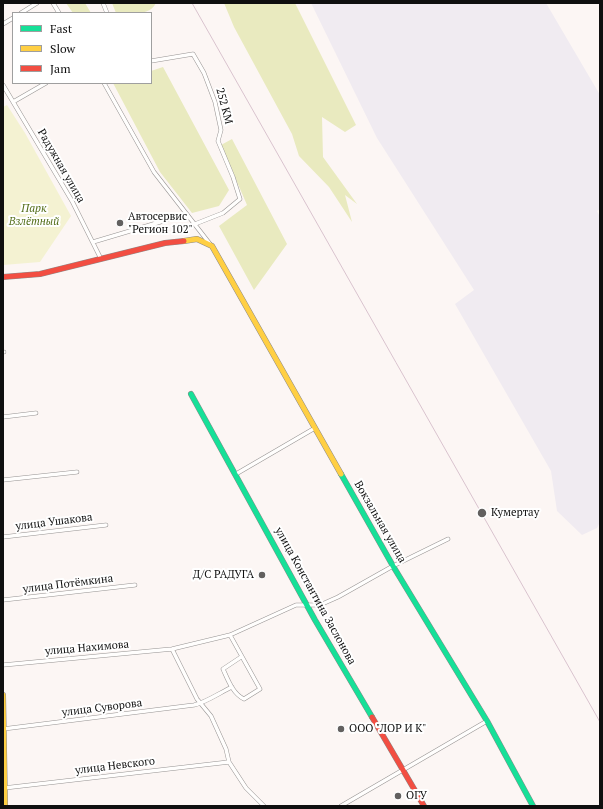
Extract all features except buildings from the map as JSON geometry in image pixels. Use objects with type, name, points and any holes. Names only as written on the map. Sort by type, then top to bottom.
[{"type":"main road","points":[[3,277],[40,274],[165,243],[197,239],[212,246]]},
{"type":"main road","name":"Вокзальная улица","points":[[212,246],[393,566],[486,721],[533,806]]},
{"type":"main road","name":"улица Константина Заслонова","points":[[192,394],[315,620],[424,806]]},
{"type":"main road","points":[[3,695],[5,806]]},
{"type":"street","points":[[23,12],[37,3]]},
{"type":"street","points":[[53,3],[58,12]]},
{"type":"street","points":[[3,24],[12,19]]},
{"type":"street","name":"252 КМ","points":[[152,61],[193,54],[204,73],[216,102],[221,130],[218,141],[233,177],[240,199],[223,213],[195,224]]},
{"type":"street","points":[[13,102],[44,84]]},
{"type":"street","points":[[105,84],[154,172],[212,246]]},
{"type":"street","name":"Радужная улица","points":[[3,85],[72,201],[101,259]]},
{"type":"street","points":[[93,242],[187,214]]},
{"type":"street","points":[[3,417],[36,413]]},
{"type":"street","points":[[236,474],[314,428]]},
{"type":"street","points":[[3,480],[77,472]]},
{"type":"street","name":"улица Ушакова","points":[[3,537],[106,525]]},
{"type":"street","name":"улица Нахимова","points":[[3,665],[172,649],[230,635],[296,605],[320,605],[338,597],[393,566],[448,539]]},
{"type":"street","name":"улица Потёмкина","points":[[3,600],[135,585]]},
{"type":"street","points":[[230,635],[260,689],[244,699],[239,697],[223,669],[241,657]]},
{"type":"street","points":[[172,649],[197,699],[202,703],[211,716],[220,733],[229,762],[246,788],[264,806]]},
{"type":"street","points":[[202,703],[232,687]]},
{"type":"street","name":"улица Суворова","points":[[3,729],[202,703]]},
{"type":"street","points":[[341,806],[486,721]]},
{"type":"street","name":"улица Невского","points":[[4,788],[229,762]]},
{"type":"shaded area","points":[[311,3],[546,3],[600,95],[600,209],[597,211],[600,217],[600,522],[597,528],[582,535],[557,511],[551,471],[455,304],[474,290],[377,138]]},
{"type":"green space","points":[[66,3],[85,3],[90,12],[72,12]]},
{"type":"green space","points":[[112,3],[156,3],[149,10],[144,12],[116,12]]},
{"type":"green space","points":[[224,3],[295,3],[356,125],[345,132],[322,117],[323,157],[357,204],[345,195],[352,222],[329,187],[299,156],[292,134],[234,27]]},
{"type":"green space","points":[[163,67],[229,190],[219,206],[192,213],[160,172],[114,84],[152,84],[152,71]]},
{"type":"green space","name":"Парк Взлётный","points":[[7,105],[25,133],[71,216],[40,262],[3,265],[3,107]]},
{"type":"green space","points":[[232,139],[287,244],[254,290],[219,226],[247,205],[221,145]]},
{"type":"railway","points":[[192,3],[600,722]]},
{"type":"traffic: fast","points":[[191,394],[315,620],[372,717]]},
{"type":"traffic: fast","points":[[341,474],[393,566],[487,721],[533,806]]},
{"type":"traffic: slow","points":[[184,241],[197,239],[212,246],[341,474]]},
{"type":"traffic: slow","points":[[3,695],[5,806]]},
{"type":"traffic: jam","points":[[3,277],[40,274],[165,243],[184,241]]},
{"type":"traffic: jam","points":[[372,717],[424,806]]},
{"type":"place","name":"Автосервис \"Регион 102\"","points":[[120,223]]},
{"type":"place","name":"Кумертау","points":[[482,513]]},
{"type":"place","name":"Д/С РАДУГА","points":[[262,575]]},
{"type":"place","name":"ООО \"ЛОР И К\"","points":[[341,729]]},
{"type":"place","name":"ОГУ","points":[[398,796]]}]
